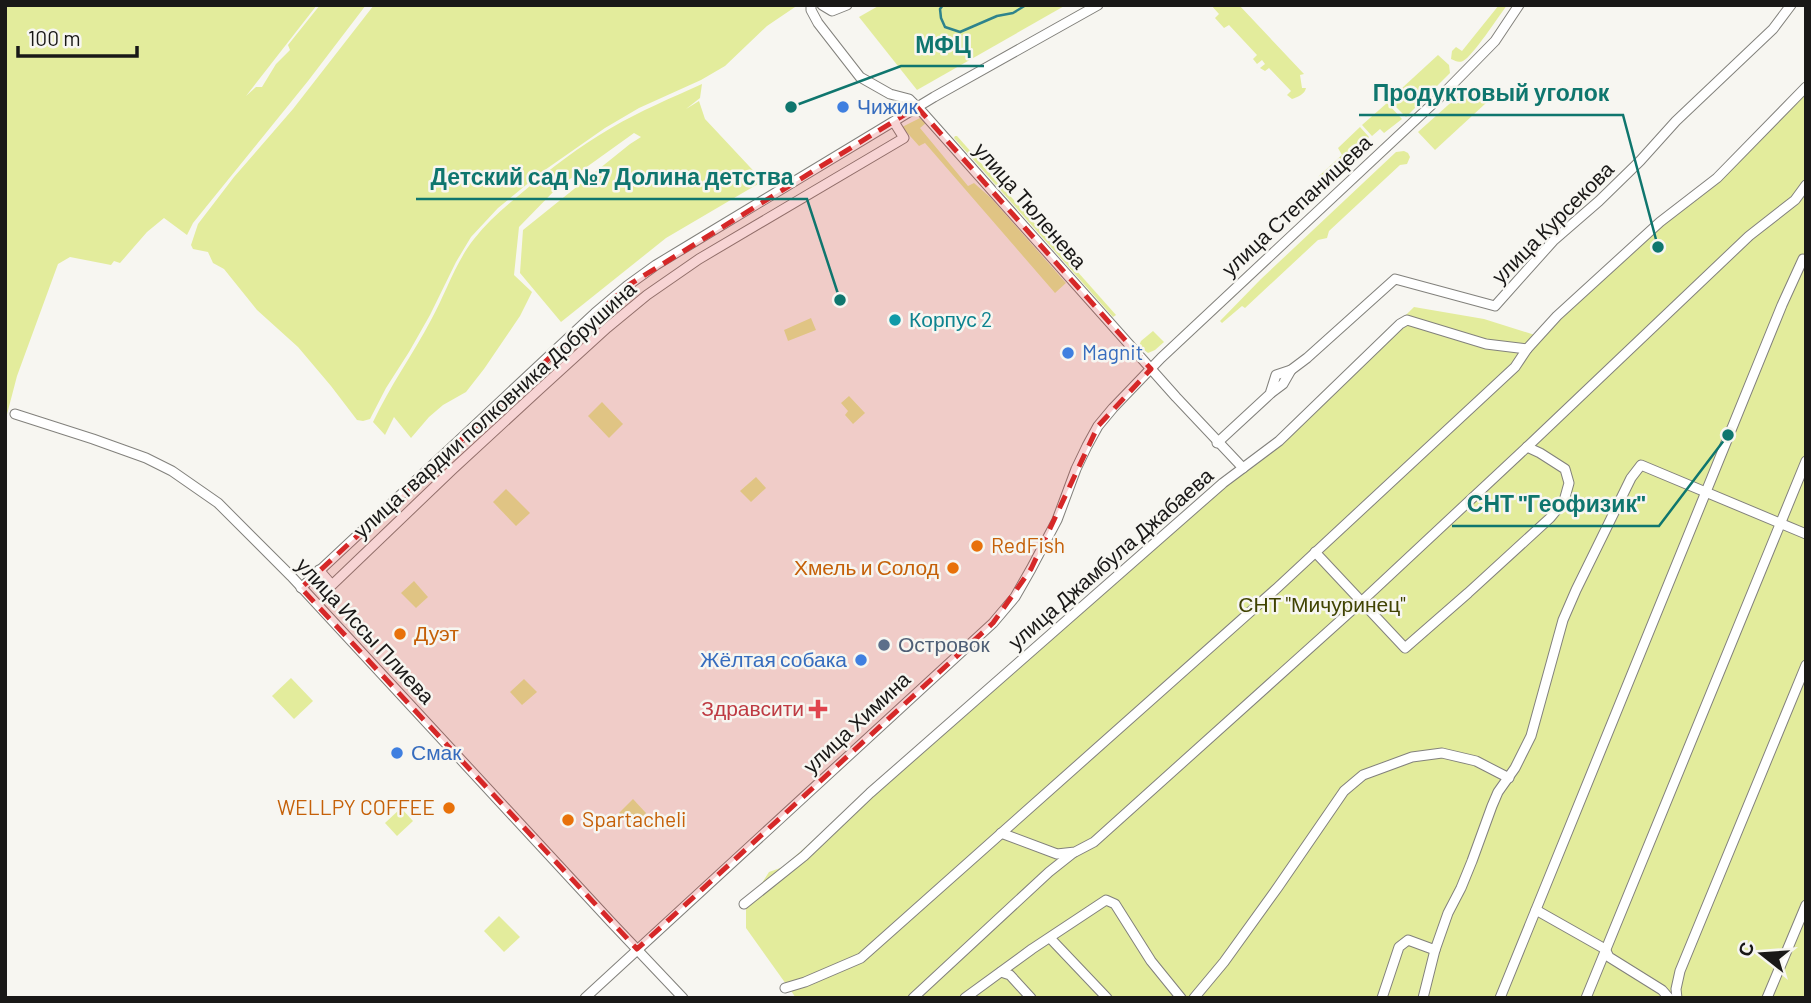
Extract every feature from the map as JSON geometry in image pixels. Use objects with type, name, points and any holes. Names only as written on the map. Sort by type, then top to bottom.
[{"type":"street","name":"улица Тюленева","points":[[811,5],[818,23],[860,77],[890,94],[909,99],[941,131],[1217,443],[1243,468]]},
{"type":"street","points":[[822,5],[832,11],[846,5]]},
{"type":"street","name":"улица гвардии полковника Добрушина","points":[[301,588],[578,328],[627,286],[678,251],[917,107],[1098,5]]},
{"type":"street","name":"улица Степанищева","points":[[1151,369],[1441,96],[1495,41],[1519,5]]},
{"type":"street","name":"улица Курсекова","points":[[1217,443],[1270,394],[1276,375],[1291,370],[1307,359],[1395,279],[1495,306],[1554,240],[1640,162],[1676,121],[1773,29],[1791,5]]},
{"type":"street","points":[[785,988],[861,958],[1276,589],[1514,367],[1557,316],[1600,275],[1660,222],[1717,178],[1806,87]]},
{"type":"street","name":"улица гвардии полковника Добрушина","points":[[318,570],[332,585],[452,470],[627,311],[699,259],[904,138],[894,122]]},
{"type":"street","points":[[913,998],[1049,872],[1074,852],[1094,842],[1361,602],[1749,236],[1795,200],[1806,185]]},
{"type":"street","points":[[1500,998],[1796,271],[1803,259],[1806,261]]},
{"type":"street","name":"улица Джамбула Джабаева","points":[[744,904],[804,856],[870,793],[1223,483],[1279,441],[1380,342],[1407,320],[1486,344],[1527,349]]},
{"type":"street","name":"улица Химина","points":[[585,998],[993,623],[1015,597],[1047,540],[1076,469],[1098,426],[1151,369]]},
{"type":"street","name":"улица Иссы Плиева","points":[[15,414],[146,458],[173,471],[218,503],[301,588],[683,998]]},
{"type":"street","points":[[1315,552],[1405,648],[1550,518],[1564,501],[1569,483],[1564,469],[1527,447]]},
{"type":"street","points":[[1586,998],[1806,461]]},
{"type":"street","points":[[1423,998],[1448,913],[1472,862],[1492,806],[1531,736],[1568,610],[1631,478],[1641,465],[1806,534]]},
{"type":"street","points":[[1677,998],[1680,971],[1806,665]]},
{"type":"street","points":[[1194,998],[1232,951],[1344,791],[1363,775],[1412,757],[1442,753],[1476,761],[1509,778]]},
{"type":"street","points":[[1000,833],[1057,854],[1074,852]]},
{"type":"street","points":[[965,998],[1106,900],[1115,904],[1151,961],[1181,998]]},
{"type":"street","points":[[1767,998],[1806,905]]},
{"type":"street","points":[[1536,909],[1605,949],[1609,957],[1669,998]]},
{"type":"street","points":[[1050,938],[1107,998]]},
{"type":"street","points":[[1382,998],[1399,947],[1408,940],[1435,950]]},
{"type":"street","points":[[1001,972],[1010,975],[1031,998]]},
{"type":"highlighted area","points":[[917,107],[1151,369],[1098,426],[1031,569],[993,623],[637,949],[301,588],[627,286]]},
{"type":"green space","points":[[5,5],[317,5],[246,96],[256,87],[262,87],[276,64],[290,50],[288,45],[320,5],[366,5],[193,223],[187,235],[164,218],[147,232],[120,263],[114,261],[111,265],[70,257],[58,264],[17,376],[5,422]]},
{"type":"green space","points":[[374,5],[798,5],[767,26],[725,66],[639,108],[605,128],[542,172],[498,208],[471,237],[370,419],[363,421],[357,420],[298,347],[257,310],[224,269],[213,263],[208,252],[193,249],[191,245],[198,224]]},
{"type":"green space","points":[[880,5],[1066,5],[917,90],[859,17]]},
{"type":"green space","points":[[1211,5],[1239,5],[1304,74],[1300,75],[1302,88],[1306,88],[1303,94],[1292,99],[1287,95],[1291,91],[1269,68],[1265,71],[1260,68],[1265,64],[1262,60],[1257,64],[1253,59],[1257,55],[1229,25],[1224,28],[1215,18],[1219,14]]},
{"type":"green space","points":[[1499,5],[1507,5],[1473,52],[1461,62],[1451,59],[1452,51],[1456,47],[1462,51]]},
{"type":"green space","points":[[1438,55],[1449,65],[1450,73],[1406,117],[1389,100]]},
{"type":"green space","name":"СНТ \"Мичуринец\"","points":[[1806,82],[1806,998],[796,998],[746,928],[746,908],[769,872],[783,867],[1148,543],[1275,439],[1414,307],[1484,319],[1538,336],[1698,191]]},
{"type":"green space","points":[[702,84],[700,98],[686,109],[699,101],[705,119],[763,181],[666,238],[561,322],[520,273],[523,230],[641,137],[634,133],[556,189],[519,227],[514,275],[532,292],[520,316],[466,392],[443,405],[411,438],[394,417],[385,435],[373,422],[431,320],[461,258],[479,232],[534,182],[588,142],[633,116]]},
{"type":"green space","points":[[1466,89],[1474,91],[1486,103],[1435,150],[1418,132]]},
{"type":"green space","points":[[1387,103],[1402,119],[1384,133],[1380,129],[1372,136],[1362,125]]},
{"type":"green space","points":[[920,118],[926,123],[920,128],[968,186],[974,183],[991,198],[1066,283],[1055,293],[925,143],[919,146],[902,127]]},
{"type":"green space","points":[[1360,127],[1369,137],[1362,145],[1366,149],[1339,178],[1327,187],[1322,186],[1318,182],[1319,176],[1342,155],[1338,148]]},
{"type":"green space","points":[[957,136],[1116,315],[1113,317]]},
{"type":"green space","points":[[1404,151],[1410,157],[1407,164],[1400,165],[1329,231],[1327,238],[1318,240],[1245,308],[1242,306],[1222,323],[1220,321],[1396,152]]},
{"type":"green space","points":[[811,318],[816,330],[788,341],[784,330]]},
{"type":"green space","points":[[1153,331],[1164,342],[1148,353],[1139,346]]},
{"type":"green space","points":[[849,396],[865,413],[853,424],[845,415],[848,411],[841,403]]},
{"type":"green space","points":[[602,402],[623,424],[609,438],[588,416]]},
{"type":"green space","points":[[756,477],[766,488],[751,502],[740,491]]},
{"type":"green space","points":[[506,489],[530,513],[516,526],[493,502]]},
{"type":"green space","points":[[414,581],[428,597],[416,608],[401,593]]},
{"type":"green space","points":[[291,678],[313,701],[294,719],[272,696]]},
{"type":"green space","points":[[524,679],[537,692],[522,705],[510,692]]},
{"type":"green space","points":[[633,799],[646,813],[633,827],[619,813]]},
{"type":"green space","points":[[401,808],[413,821],[397,836],[385,823]]},
{"type":"green space","points":[[499,916],[520,937],[504,952],[484,931]]},
{"type":"waterway","points":[[943,5],[940,9],[945,27],[960,32],[997,16],[1013,13],[1026,5]]},
{"type":"place","name":"МФЦ","points":[[791,107]]},
{"type":"place","name":"Чижик","points":[[843,107]]},
{"type":"place","name":"Продуктовый уголок","points":[[1658,247]]},
{"type":"place","name":"Детский сад №7 Долина детства","points":[[840,300]]},
{"type":"place","name":"Корпус 2","points":[[895,320]]},
{"type":"place","name":"Magnit","points":[[1068,353]]},
{"type":"place","name":"СНТ \"Геофизик\"","points":[[1728,435]]},
{"type":"place","name":"RedFish","points":[[977,546]]},
{"type":"place","name":"Хмель и Солод","points":[[953,568]]},
{"type":"place","name":"Дуэт","points":[[400,634]]},
{"type":"place","name":"Островок","points":[[884,645]]},
{"type":"place","name":"Жёлтая собака","points":[[861,660]]},
{"type":"place","name":"Здравсити","points":[[818,709]]},
{"type":"place","name":"Смак","points":[[397,753]]},
{"type":"place","name":"WELLPY COFFEE","points":[[449,808]]},
{"type":"place","name":"Spartacheli","points":[[568,820]]}]
